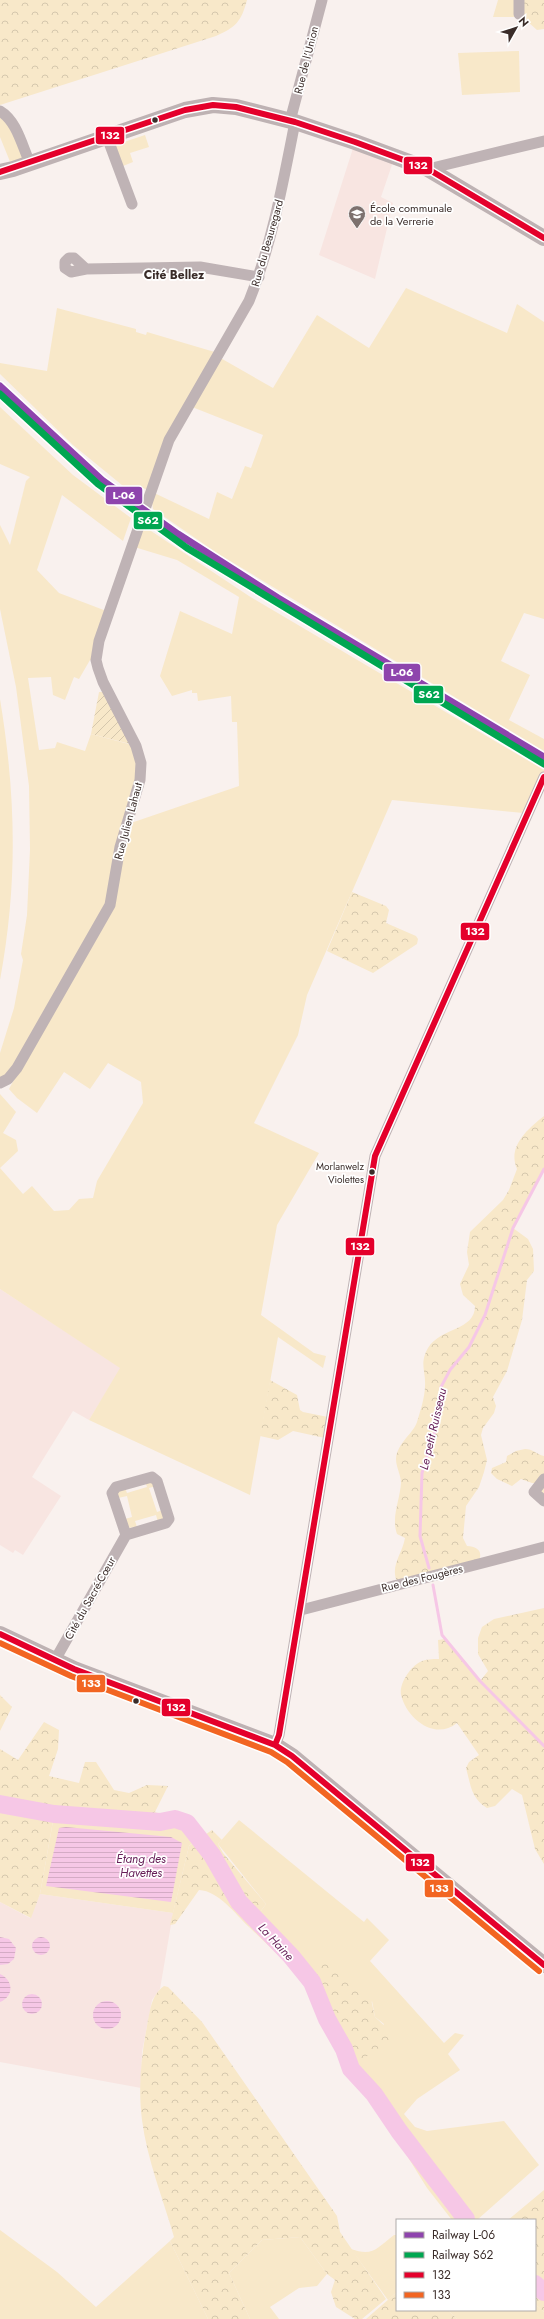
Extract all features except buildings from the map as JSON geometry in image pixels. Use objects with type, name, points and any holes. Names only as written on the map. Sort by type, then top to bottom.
[{"type":"street","name":"Rue de l'Union","points":[[293,121],[322,0]]},
{"type":"street","points":[[519,0],[519,14]]},
{"type":"street","points":[[0,172],[30,164],[185,110],[213,105],[250,110],[293,121],[428,169],[544,238]]},
{"type":"street","points":[[0,111],[11,120],[30,164]]},
{"type":"street","name":"Rue du Beauregard","points":[[148,497],[169,440],[249,301],[259,277],[281,195],[293,121]]},
{"type":"street","points":[[107,137],[132,204]]},
{"type":"street","points":[[428,169],[542,144]]},
{"type":"street","points":[[86,269],[200,267],[259,277]]},
{"type":"street","name":"Rue Julien Lahaut","points":[[0,1083],[8,1079],[17,1068],[112,900],[118,855],[138,789],[141,764],[136,746],[103,682],[96,660],[99,641],[148,497]]},
{"type":"street","points":[[275,1745],[280,1734],[301,1610],[374,1156],[544,776]]},
{"type":"street","points":[[152,1476],[157,1481],[169,1519],[166,1523],[126,1535],[112,1493],[116,1487],[152,1476]]},
{"type":"street","points":[[544,1479],[534,1492],[544,1501]]},
{"type":"street","name":"Cité du Sacré-Cœur","points":[[55,1660],[126,1535]]},
{"type":"street","name":"Rue des Fougères","points":[[301,1610],[544,1547]]},
{"type":"street","points":[[0,1634],[55,1660],[275,1745],[292,1756],[544,1965]]},
{"type":"shaded area","name":"École communale de la Verrerie","points":[[355,142],[395,156],[381,197],[393,203],[375,279],[319,255]]},
{"type":"shaded area","points":[[0,1289],[121,1368],[89,1420],[73,1411],[32,1477],[61,1496],[23,1555],[15,1550],[13,1553],[0,1545]]},
{"type":"shaded area","points":[[40,1894],[173,1913],[160,1989],[152,2000],[142,2052],[141,2088],[0,2062],[0,1902],[30,1918]]},
{"type":"green space","points":[[0,0],[247,0],[237,23],[228,30],[216,36],[0,105]]},
{"type":"green space","points":[[498,0],[519,0],[519,17],[493,17]]},
{"type":"green space","points":[[519,0],[544,0],[544,29],[537,30],[519,14]]},
{"type":"green space","points":[[519,51],[520,92],[462,95],[458,53]]},
{"type":"green space","points":[[0,111],[30,163],[13,169],[0,137]]},
{"type":"green space","points":[[145,135],[149,147],[130,153],[133,162],[123,166],[115,145]]},
{"type":"green space","points":[[406,288],[507,333],[517,304],[544,322],[544,619],[524,613],[501,661],[530,675],[509,720],[544,739],[544,751],[217,553],[153,509],[150,491],[143,488],[139,499],[73,445],[0,374],[0,363],[47,371],[57,308],[136,329],[136,332],[146,335],[147,332],[218,353],[217,356],[273,388],[317,315],[369,348]],"holes":[[[187,405],[263,435],[251,468],[245,466],[232,499],[217,492],[209,519],[150,491]]]},
{"type":"green space","points":[[0,407],[73,475],[131,518],[123,541],[62,495],[37,570],[59,593],[109,612],[96,660],[90,660],[79,679],[74,677],[65,700],[53,695],[51,677],[28,678],[39,750],[55,748],[57,742],[85,751],[91,734],[136,746],[139,754],[128,824],[239,786],[237,722],[232,722],[231,696],[198,701],[197,693],[192,693],[192,690],[172,696],[160,676],[180,611],[232,634],[239,597],[177,560],[131,546],[145,527],[249,596],[544,770],[544,777],[523,813],[392,800],[307,995],[298,1035],[254,1123],[319,1153],[277,1225],[261,1315],[314,1353],[326,1356],[323,1368],[278,1337],[250,1495],[89,1420],[120,1368],[0,1289],[0,1168],[23,1194],[32,1186],[54,1211],[69,1210],[79,1199],[93,1198],[97,1181],[143,1103],[141,1082],[108,1063],[90,1089],[64,1072],[37,1113],[17,1098],[9,1089],[15,1078],[0,1080],[0,1053],[14,1008],[23,960],[21,954],[27,915],[30,849],[29,786],[16,687],[0,609],[0,525],[10,545],[26,481],[30,477],[0,464]]},
{"type":"green space","points":[[99,692],[103,692],[130,744],[91,734]]},
{"type":"green space","points":[[0,699],[9,770],[13,840],[10,909],[0,980]]},
{"type":"green space","points":[[352,892],[386,906],[389,910],[386,923],[416,936],[418,939],[417,944],[373,973],[327,951]]},
{"type":"green space","points":[[0,1094],[16,1112],[3,1133],[16,1140],[18,1151],[0,1168]]},
{"type":"green space","points":[[544,1116],[544,1169],[513,1228],[528,1239],[533,1249],[534,1271],[527,1280],[522,1320],[507,1371],[493,1397],[496,1406],[494,1413],[483,1428],[481,1435],[487,1460],[484,1472],[479,1487],[466,1506],[463,1538],[467,1546],[474,1547],[480,1552],[479,1561],[399,1585],[396,1579],[395,1567],[405,1538],[397,1534],[395,1528],[395,1515],[401,1483],[396,1459],[399,1448],[417,1422],[421,1409],[425,1390],[423,1363],[425,1354],[434,1341],[464,1325],[474,1314],[475,1306],[463,1295],[460,1284],[469,1265],[467,1252],[470,1232],[503,1200],[509,1190],[517,1169],[515,1153],[517,1146],[526,1132]]},
{"type":"green space","points":[[270,1380],[297,1395],[300,1410],[303,1412],[328,1417],[325,1438],[293,1431],[278,1440],[260,1436]]},
{"type":"green space","points":[[525,1449],[544,1456],[544,1501],[542,1499],[540,1483],[532,1483],[521,1479],[512,1486],[497,1479],[491,1473],[492,1468],[506,1462],[507,1456],[516,1451]]},
{"type":"green space","points":[[151,1479],[156,1486],[149,1488],[157,1512],[163,1510],[165,1518],[158,1522],[156,1515],[135,1521],[137,1527],[127,1528],[125,1519],[132,1517],[127,1496],[118,1498],[117,1492],[125,1488],[127,1493],[147,1487],[145,1481]]},
{"type":"green space","points":[[544,1608],[544,1864],[535,1849],[522,1795],[512,1789],[495,1806],[487,1808],[482,1804],[472,1791],[466,1768],[469,1762],[479,1755],[457,1723],[449,1728],[440,1730],[423,1725],[409,1712],[404,1704],[401,1691],[403,1681],[416,1664],[425,1660],[439,1659],[438,1640],[445,1639],[480,1681],[488,1671],[478,1654],[478,1638],[482,1627],[494,1619]]},
{"type":"green space","points":[[0,1695],[12,1707],[0,1731]]},
{"type":"green space","points":[[44,1722],[59,1730],[58,1749],[49,1776],[79,1783],[85,1762],[96,1762],[114,1790],[129,1793],[147,1785],[168,1786],[155,1812],[143,1821],[141,1826],[53,1821],[40,1894],[31,1918],[0,1902],[0,1749],[18,1760]]},
{"type":"green space","name":"Étang des Havettes","points":[[155,1812],[181,1825],[196,1840],[189,1846],[173,1913],[40,1894],[53,1821],[141,1826],[143,1821]]},
{"type":"green space","points":[[239,1820],[364,1922],[367,1918],[389,1940],[370,1961],[444,2043],[455,2033],[464,2035],[448,2054],[460,2070],[417,2099],[404,2114],[415,2127],[427,2131],[504,2121],[539,2165],[478,2219],[451,2219],[427,2188],[367,2091],[345,2067],[310,1990],[293,1969],[249,1927],[266,1904],[218,1844]],"holes":[[[372,2001],[375,2017],[384,2024],[354,2066],[346,2047]]]},
{"type":"green space","points":[[212,1830],[222,1840],[218,1844],[223,1853],[266,1904],[249,1927],[220,1899],[206,1891],[199,1890],[175,1924],[170,1925],[189,1846]]},
{"type":"green space","points":[[329,1957],[370,1995],[375,2017],[390,2031],[389,2041],[353,2066],[346,2047],[329,2018],[312,1974],[318,1963]]},
{"type":"green space","points":[[164,1986],[168,1987],[202,2022],[337,2216],[340,2232],[386,2299],[362,2319],[355,2319],[336,2307],[331,2292],[335,2280],[327,2274],[300,2237],[262,2240],[229,2273],[250,2319],[208,2319],[170,2241],[174,2237],[151,2164],[142,2120],[140,2084],[145,2038],[152,2004],[156,1994]]},
{"type":"green space","points":[[544,2190],[544,2312],[536,2305],[536,2219],[509,2219]]},
{"type":"green space","points":[[0,2230],[57,2272],[96,2307],[170,2241],[208,2319],[0,2319]]},
{"type":"green space","points":[[396,2235],[396,2293],[388,2300],[351,2249],[370,2252]]},
{"type":"green space","points":[[300,2237],[327,2274],[317,2286],[299,2288],[270,2307],[279,2319],[250,2319],[229,2273],[262,2240]]},
{"type":"green space","points":[[396,2293],[396,2311],[449,2311],[457,2319],[366,2319]]},
{"type":"green space","points":[[536,2305],[544,2312],[544,2319],[457,2319],[449,2311],[536,2311]]},
{"type":"water","name":"Étang des Havettes","points":[[66,1827],[171,1837],[182,1843],[171,1902],[46,1886],[59,1828]]},
{"type":"water","points":[[0,1937],[9,1939],[16,1948],[14,1959],[8,1964],[0,1965]]},
{"type":"water","points":[[41,1937],[47,1940],[50,1946],[47,1952],[41,1955],[35,1952],[32,1946],[35,1940]]},
{"type":"water","points":[[0,1974],[8,1980],[10,1984],[10,1993],[5,2000],[0,2002]]},
{"type":"water","points":[[32,1994],[39,1997],[42,2004],[39,2011],[32,2014],[25,2011],[22,2004],[25,1997]]},
{"type":"water","points":[[107,2001],[117,2005],[121,2015],[117,2025],[107,2029],[97,2025],[93,2015],[97,2005]]},
{"type":"waterway","name":"Le petit Ruisseau","points":[[429,1568],[420,1536],[422,1473],[435,1431],[441,1387],[450,1370],[469,1347],[485,1315],[513,1228],[544,1169]]},
{"type":"waterway","name":"Le petit Ruisseau","points":[[433,1585],[442,1635],[480,1681],[544,1746]]},
{"type":"waterway","name":"La Haine","points":[[0,1804],[54,1814],[160,1822],[175,1819],[187,1823],[212,1855],[239,1902],[291,1956],[312,1982],[327,2019],[344,2049],[351,2069],[374,2094],[399,2131],[466,2219]]},
{"type":"waterway","name":"La Haine","points":[[536,2285],[544,2292]]},
{"type":"rail line","name":"L-06","points":[[0,386],[102,480],[178,534],[278,598],[544,757]]},
{"type":"rail line","name":"S62","points":[[0,394],[98,484],[187,548],[544,764]]},
{"type":"transit line","name":"132","points":[[0,172],[185,110],[213,105],[236,107],[295,122],[428,169],[544,238]]},
{"type":"transit line","name":"132","points":[[275,1745],[279,1735],[375,1156],[544,777]]},
{"type":"transit line","name":"132","points":[[0,1634],[74,1669],[275,1745],[292,1756],[544,1965]]},
{"type":"transit line","name":"133","points":[[0,1643],[71,1676],[271,1752],[287,1762],[539,1971]]},
{"type":"place","name":"École communale de la Verrerie","points":[[357,229]]},
{"type":"place","name":"Morlanwelz Violettes","points":[[372,1172]]},
{"type":"district","name":"Cité Bellez","points":[[174,275]]}]
